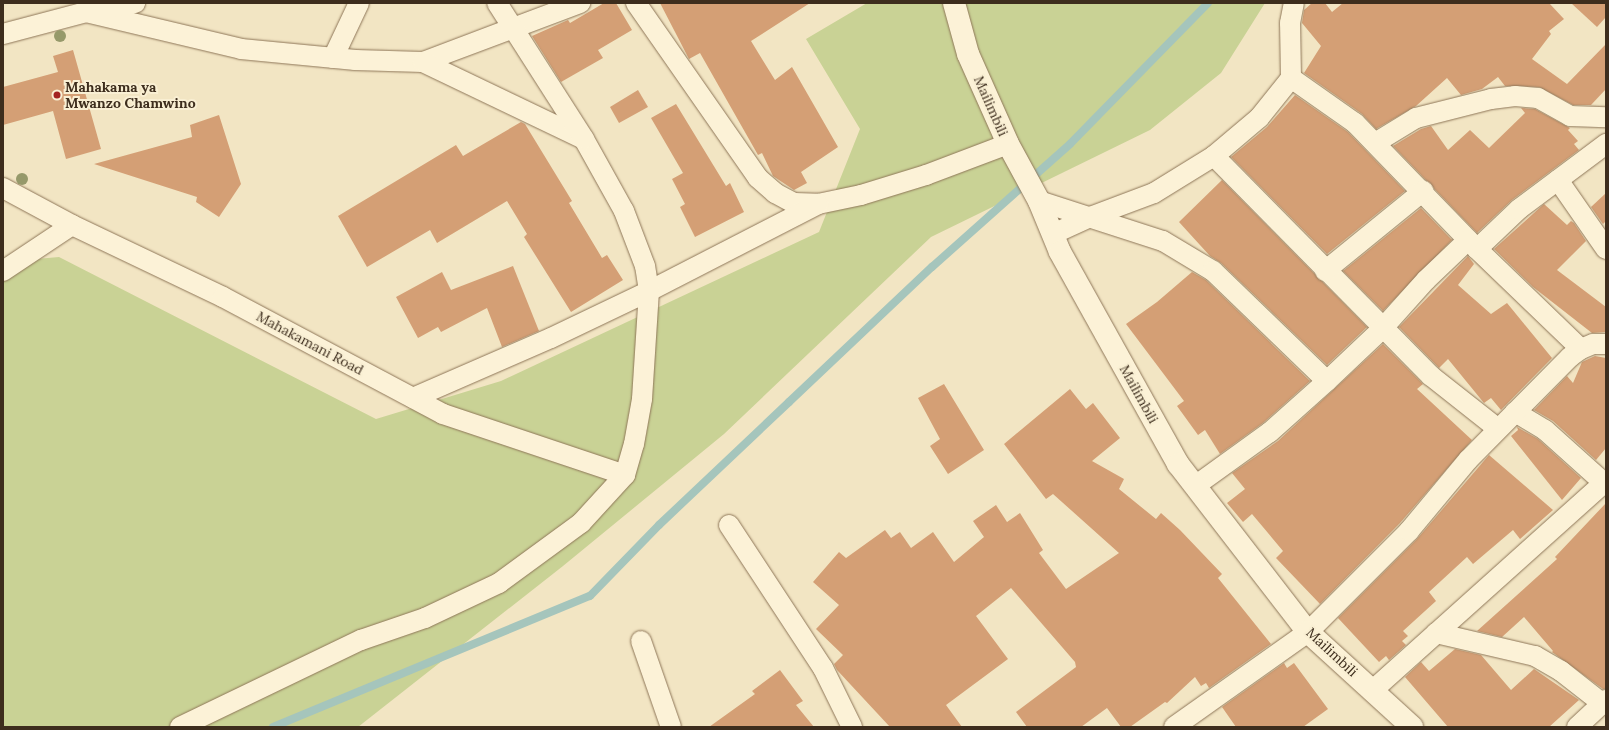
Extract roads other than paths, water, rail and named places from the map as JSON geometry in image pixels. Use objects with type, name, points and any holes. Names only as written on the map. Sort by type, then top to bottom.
[{"type":"street","points":[[3,34],[86,12],[135,3]]},
{"type":"street","points":[[333,58],[359,3]]},
{"type":"street","points":[[180,727],[361,640],[425,618],[499,583],[581,523],[625,475],[634,444],[642,400],[649,291],[645,266],[624,211],[584,139],[498,3]]},
{"type":"street","points":[[86,12],[241,49],[333,58],[423,62],[580,3]]},
{"type":"street","points":[[636,3],[758,178],[776,193],[794,202],[818,204]]},
{"type":"street","name":"Mailimbili","points":[[954,3],[968,54],[1011,150],[1039,201],[1056,243],[1178,464],[1308,632],[1412,727]]},
{"type":"street","points":[[1056,243],[1090,217],[1154,193],[1214,156],[1259,118],[1291,78],[1290,23],[1294,3]]},
{"type":"street","points":[[423,62],[584,139]]},
{"type":"street","points":[[1291,78],[1355,123],[1423,191],[1472,245],[1581,348]]},
{"type":"street","points":[[1375,143],[1416,118],[1491,99],[1515,96],[1538,98],[1570,116],[1606,116]]},
{"type":"street","points":[[1195,486],[1270,432],[1327,382],[1382,329],[1426,280],[1606,144]]},
{"type":"street","points":[[413,398],[551,338],[649,291],[818,204],[926,176],[1011,150]]},
{"type":"street","points":[[1214,156],[1382,329],[1431,376],[1498,430]]},
{"type":"street","points":[[1558,180],[1606,249]]},
{"type":"street","name":"Mahakamani Road","points":[[3,188],[72,225],[223,297],[443,414],[625,475]]},
{"type":"street","points":[[1325,271],[1423,191]]},
{"type":"street","points":[[1039,201],[1163,241],[1213,271],[1327,382]]},
{"type":"street","points":[[3,271],[72,225]]},
{"type":"street","points":[[1174,727],[1308,632],[1409,531],[1468,460],[1581,348],[1593,344],[1606,344]]},
{"type":"street","points":[[1373,690],[1605,482],[1545,430],[1515,412]]},
{"type":"street","points":[[729,525],[823,668],[852,727]]},
{"type":"street","points":[[1436,634],[1534,656],[1561,671],[1604,702],[1578,727]]},
{"type":"street","points":[[641,642],[671,727]]},
{"type":"waterway","points":[[273,727],[590,596],[659,525],[932,267],[1070,144],[1208,3]]},
{"type":"place","name":"Mahakama ya Mwanzo Chamwino","points":[[57,95]]}]
